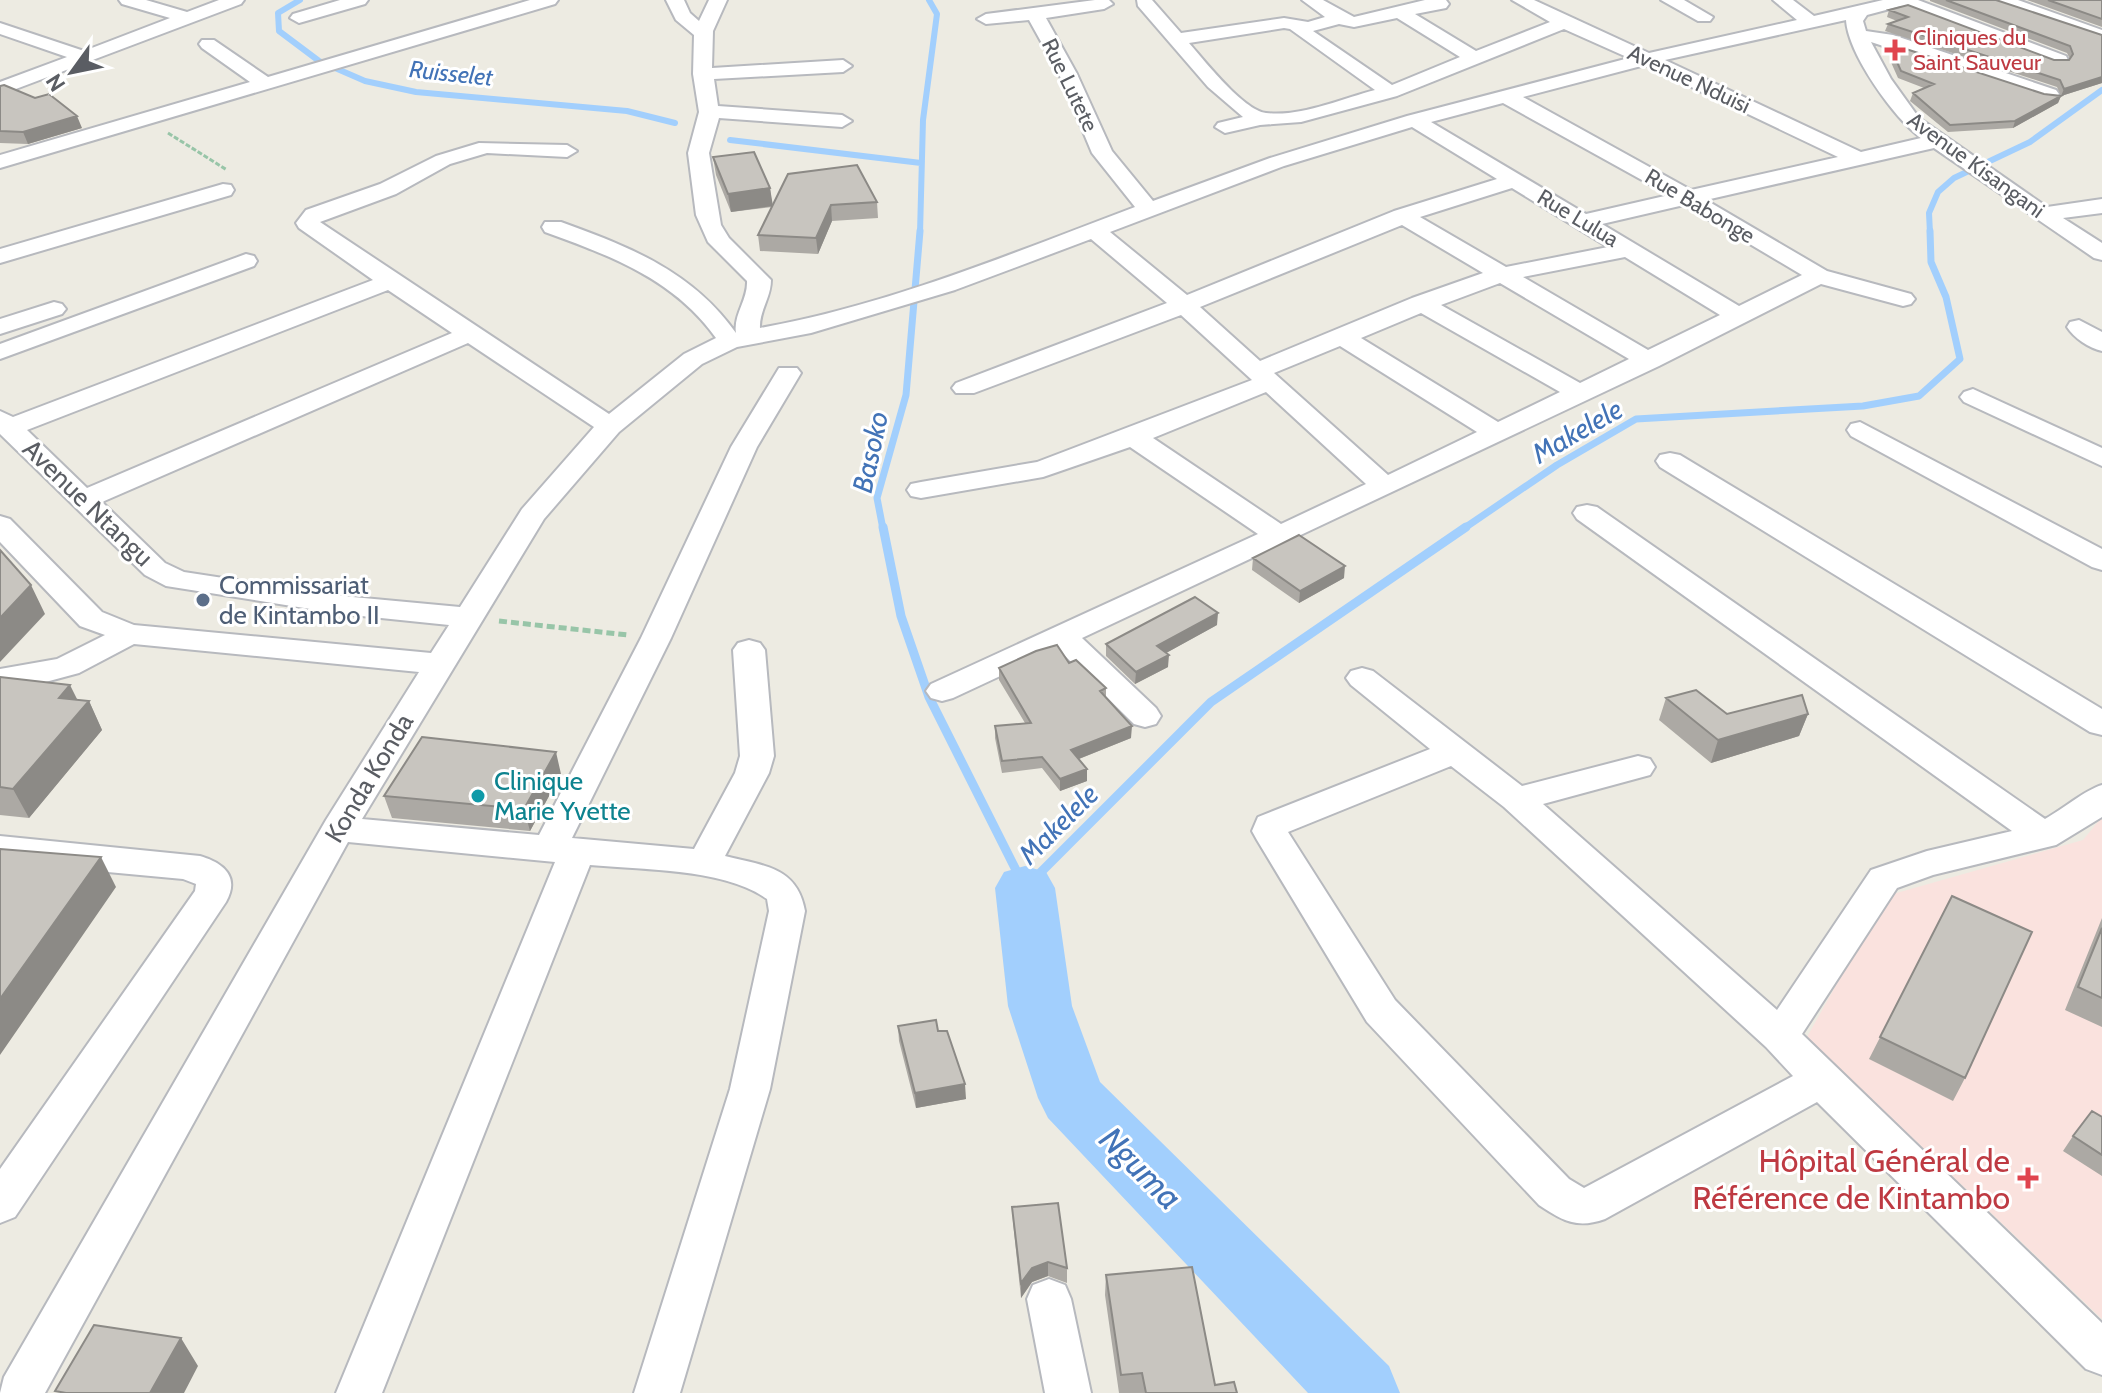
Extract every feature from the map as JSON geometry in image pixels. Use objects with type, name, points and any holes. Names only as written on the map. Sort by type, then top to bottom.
[{"type":"street","points":[[128,0],[187,18]]},
{"type":"street","points":[[0,89],[235,0]]},
{"type":"street","points":[[299,18],[359,0]]},
{"type":"street","points":[[0,162],[549,0]]},
{"type":"street","points":[[675,0],[682,16],[701,32]]},
{"type":"street","points":[[553,227],[646,262],[713,313],[741,339],[747,315],[759,298],[759,280],[712,231],[701,185],[698,149],[706,134],[709,111],[702,74],[701,32],[718,0]]},
{"type":"street","points":[[1311,0],[1339,18],[1354,22],[1440,4],[1434,0]]},
{"type":"street","name":"Avenue Nduisi","points":[[1521,0],[1564,23],[1857,158]]},
{"type":"street","points":[[1670,0],[1704,17]]},
{"type":"street","points":[[1782,0],[1812,23]]},
{"type":"street","points":[[1803,0],[1852,13],[1902,0],[2059,60]]},
{"type":"street","points":[[2001,0],[2102,36]]},
{"type":"street","points":[[1150,1],[1179,39],[1249,113],[1260,119]]},
{"type":"street","name":"Rue Lutete","points":[[1149,210],[1102,153],[1068,74],[1035,14],[1104,3],[1150,1]]},
{"type":"street","points":[[1852,13],[1858,35],[1899,43],[2049,94]]},
{"type":"street","name":"Konda Konda","points":[[20,1393],[338,829],[466,617],[539,506],[610,426],[693,359],[741,339],[802,328],[947,285],[1096,232],[1267,165],[1414,120],[1647,59],[1852,13]]},
{"type":"street","points":[[986,19],[1035,14]]},
{"type":"street","points":[[1402,14],[1476,59]]},
{"type":"street","points":[[1179,39],[1284,23],[1303,26],[1339,18]]},
{"type":"street","points":[[1225,127],[1260,119],[1301,116],[1390,92],[1564,23]]},
{"type":"street","points":[[1303,26],[1299,30],[1304,35],[1390,92]]},
{"type":"street","points":[[0,28],[85,57]]},
{"type":"street","name":"Avenue Kisangani","points":[[1858,35],[1898,105],[1936,141],[2102,253]]},
{"type":"street","points":[[208,44],[265,84]]},
{"type":"street","points":[[702,74],[843,66]]},
{"type":"street","name":"Rue Babonge","points":[[1504,95],[1628,162],[1819,276],[1903,299]]},
{"type":"street","points":[[709,111],[842,121]]},
{"type":"street","name":"Rue Lulua","points":[[1414,120],[1741,317]]},
{"type":"street","points":[[1584,221],[1936,141]]},
{"type":"street","points":[[567,151],[486,147],[443,160],[388,189],[326,209],[307,223],[610,426]]},
{"type":"street","points":[[965,388],[1184,305],[1402,216],[1456,196],[1516,180]]},
{"type":"street","points":[[0,256],[223,190]]},
{"type":"street","points":[[2042,214],[2102,206]]},
{"type":"street","points":[[1402,216],[1650,361]]},
{"type":"street","points":[[1096,232],[1184,305],[1384,486]]},
{"type":"street","points":[[921,490],[1043,469],[1133,437],[1420,303],[1505,274],[1630,249]]},
{"type":"street","points":[[0,352],[246,261]]},
{"type":"street","points":[[0,327],[155,274]]},
{"type":"street","points":[[942,691],[1650,361],[1819,276]]},
{"type":"street","points":[[5,424],[390,281]]},
{"type":"street","points":[[1420,303],[1580,393]]},
{"type":"street","points":[[2079,327],[2102,344]]},
{"type":"street","points":[[85,499],[472,333]]},
{"type":"street","points":[[1342,337],[1497,433]]},
{"type":"street","points":[[359,1393],[564,850],[656,638],[744,447],[788,373]]},
{"type":"street","points":[[1973,397],[2102,458]]},
{"type":"street","name":"Avenue Ntangu","points":[[5,424],[155,569],[176,580],[342,605],[466,617]]},
{"type":"street","points":[[1860,430],[2102,561]]},
{"type":"street","points":[[1133,437],[1277,534]]},
{"type":"street","points":[[1670,461],[2102,724]]},
{"type":"street","points":[[1587,513],[2044,836]]},
{"type":"street","points":[[0,525],[91,619],[129,634],[437,664]]},
{"type":"street","points":[[0,679],[54,672],[83,663],[129,634]]},
{"type":"street","points":[[1063,637],[1145,716]]},
{"type":"street","points":[[704,863],[752,773],[757,756],[749,650]]},
{"type":"street","points":[[1362,678],[1516,799],[1780,1036],[1821,1080],[2102,1354]]},
{"type":"street","points":[[1456,751],[1278,822],[1270,826],[1269,831],[1381,1011],[1554,1192],[1577,1207],[1590,1206],[1821,1080]]},
{"type":"street","points":[[1516,799],[1638,767]]},
{"type":"street","points":[[1780,1036],[1884,879],[1927,864],[2044,836],[2087,811],[2102,797]]},
{"type":"street","points":[[338,829],[704,863],[766,880],[784,893],[787,911],[750,1089],[657,1393]]},
{"type":"street","points":[[0,849],[183,866],[200,869],[214,878],[213,893],[0,1204]]},
{"type":"street","points":[[1049,1299],[1068,1393]]},
{"type":"path","points":[[145,120],[238,178],[223,190]]},
{"type":"path","points":[[466,617],[656,638]]},
{"type":"shaded area","name":"Hôpital Général de Référence de Kintambo","points":[[2102,817],[2102,1319],[1807,1037],[1886,896],[2083,840]]},
{"type":"building","points":[[1946,0],[1996,0],[2102,35],[2102,77],[2064,89],[2060,80],[1888,24],[1908,17],[1889,10],[1908,5],[2054,60],[2069,60],[2073,54],[2070,46]]},
{"type":"building","points":[[2048,0],[2102,0],[2102,19]]},
{"type":"building","points":[[1906,49],[2044,94],[2061,96],[2015,121],[1950,125],[1913,93],[1934,84],[1901,71],[1893,53]]},
{"type":"building","points":[[0,86],[35,98],[49,94],[77,116],[23,132],[0,131]]},
{"type":"building","points":[[754,152],[770,188],[728,194],[713,157]]},
{"type":"building","points":[[857,165],[877,202],[831,205],[816,238],[758,235],[788,174]]},
{"type":"building","points":[[1299,535],[1345,566],[1300,591],[1253,558]]},
{"type":"building","points":[[0,550],[31,585],[0,618]]},
{"type":"building","points":[[1195,597],[1218,613],[1157,646],[1169,655],[1136,672],[1106,644]]},
{"type":"building","points":[[1057,645],[1069,663],[1076,660],[1106,688],[1100,691],[1132,726],[1071,750],[1087,769],[1060,779],[1042,757],[1002,761],[995,726],[1031,723],[999,668]]},
{"type":"building","points":[[0,677],[70,685],[59,698],[89,701],[13,789],[0,787]]},
{"type":"building","points":[[1696,690],[1727,714],[1802,695],[1808,714],[1718,740],[1666,698]]},
{"type":"building","points":[[422,737],[556,752],[524,809],[384,796]]},
{"type":"building","points":[[0,849],[101,857],[0,999]]},
{"type":"building","points":[[1952,896],[2032,932],[1965,1078],[1880,1037]]},
{"type":"building","points":[[2102,928],[2102,998],[2078,987]]},
{"type":"building","points":[[936,1020],[938,1031],[947,1031],[965,1084],[915,1093],[898,1026]]},
{"type":"building","points":[[2092,1111],[2102,1117],[2102,1155],[2073,1136]]},
{"type":"building","points":[[1058,1203],[1067,1268],[1048,1262],[1032,1268],[1021,1283],[1012,1207]]},
{"type":"building","points":[[1192,1267],[1215,1385],[1234,1382],[1237,1393],[1146,1393],[1142,1373],[1121,1375],[1106,1275]]},
{"type":"building","points":[[94,1325],[181,1338],[150,1393],[55,1391]]},
{"type":"waterway","name":"Ruisselet","points":[[300,0],[278,13],[279,31],[319,61],[365,81],[416,92],[627,111],[675,123]]},
{"type":"waterway","name":"Basoko","points":[[920,233],[923,120],[937,14],[929,0]]},
{"type":"waterway","name":"Makelele","points":[[1930,233],[1929,213],[1938,192],[1954,178],[2030,142],[2102,90]]},
{"type":"waterway","name":"Ruisselet","points":[[730,140],[921,163]]},
{"type":"waterway","name":"Basoko","points":[[883,529],[877,498],[906,395],[920,231]]},
{"type":"waterway","name":"Makelele","points":[[1463,529],[1557,465],[1636,419],[1863,406],[1919,396],[1960,359],[1946,297],[1931,262],[1930,231]]},
{"type":"waterway","name":"Makelele","points":[[883,527],[901,616],[929,697],[1025,888],[1211,702],[1466,527]]},
{"type":"waterway","name":"Nguma","points":[[1025,888],[1040,1006],[1072,1098],[1361,1393]]},
{"type":"place","name":"Cliniques du Saint Sauveur","points":[[1895,50]]},
{"type":"place","name":"Commissariat de Kintambo II","points":[[203,600]]},
{"type":"place","name":"Clinique Marie Yvette","points":[[478,796]]},
{"type":"place","name":"Hôpital Général de Référence de Kintambo","points":[[2028,1178]]}]
